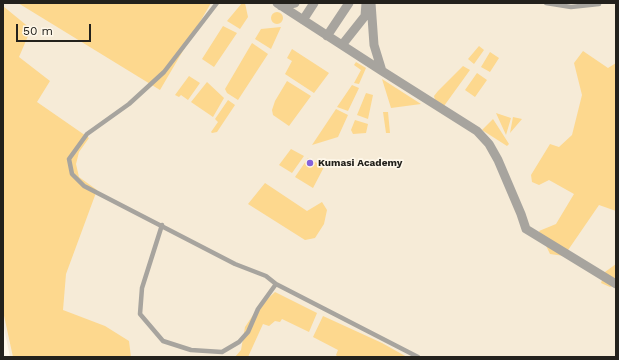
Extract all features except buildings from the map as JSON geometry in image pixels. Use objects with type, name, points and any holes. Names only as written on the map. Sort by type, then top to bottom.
[{"type":"street","points":[[280,4],[295,3]]},
{"type":"street","points":[[303,20],[314,3]]},
{"type":"street","points":[[327,36],[349,3]]},
{"type":"street","points":[[342,45],[365,16],[366,3]]},
{"type":"street","points":[[372,3],[374,45],[382,71]]},
{"type":"street","points":[[280,4],[327,36],[477,131],[489,144],[498,160],[526,229],[616,284]]},
{"type":"lane","points":[[217,3],[164,72],[129,104],[87,134],[69,159],[72,174],[84,186],[235,264],[266,276],[276,284],[418,357]]},
{"type":"lane","points":[[546,3],[571,8],[599,4]]},
{"type":"lane","points":[[162,225],[142,288],[140,314],[163,341],[191,350],[222,352],[239,342],[248,332],[258,309],[276,284]]},
{"type":"shaded area","name":"Kumasi Academy","points":[[3,3],[616,3],[616,357],[10,357],[3,323]]},
{"type":"shaded area","points":[[18,3],[211,3],[160,90]]},
{"type":"shaded area","points":[[242,3],[245,3],[248,17],[240,29],[227,21]]},
{"type":"shaded area","points":[[3,6],[31,29],[19,57],[50,81],[37,102],[89,138],[79,152],[76,164],[79,177],[97,190],[66,274],[63,310],[105,326],[129,341],[131,357],[13,357],[3,311]]},
{"type":"shaded area","points":[[275,12],[279,12],[283,18],[279,24],[275,24],[271,20],[271,16]]},
{"type":"shaded area","points":[[223,26],[237,33],[214,67],[202,59]]},
{"type":"shaded area","points":[[281,27],[271,49],[255,39],[261,29]]},
{"type":"shaded area","points":[[252,43],[268,54],[238,100],[227,93],[225,89]]},
{"type":"shaded area","points":[[479,46],[484,50],[474,64],[468,59]]},
{"type":"shaded area","points":[[292,49],[329,73],[314,93],[285,74],[292,61],[287,58]]},
{"type":"shaded area","points":[[583,51],[608,68],[616,63],[616,211],[599,205],[564,256],[550,254],[539,231],[556,224],[574,194],[549,180],[539,185],[532,182],[531,175],[550,144],[559,147],[572,135],[582,95],[574,63]]},
{"type":"shaded area","points":[[490,52],[499,58],[490,72],[481,67]]},
{"type":"shaded area","points":[[356,62],[366,68],[359,84],[354,83],[361,70],[354,65]]},
{"type":"shaded area","points":[[463,66],[470,70],[444,106],[435,100],[434,96]]},
{"type":"shaded area","points":[[477,73],[487,80],[475,97],[465,90]]},
{"type":"shaded area","points":[[189,76],[200,83],[188,100],[181,95],[179,97],[175,95]]},
{"type":"shaded area","points":[[382,79],[421,104],[391,108]]},
{"type":"shaded area","points":[[287,81],[311,96],[289,126],[273,115],[272,110],[275,101]]},
{"type":"shaded area","points":[[207,82],[224,98],[213,117],[191,102]]},
{"type":"shaded area","points":[[352,85],[359,88],[348,111],[337,107]]},
{"type":"shaded area","points":[[366,93],[373,95],[368,119],[357,115]]},
{"type":"shaded area","points":[[228,100],[235,105],[217,132],[212,133],[211,132],[218,122],[215,119]]},
{"type":"shaded area","points":[[336,109],[348,115],[338,137],[312,145]]},
{"type":"shaded area","points":[[383,112],[388,112],[390,133],[386,133]]},
{"type":"shaded area","points":[[496,113],[511,118],[506,135]]},
{"type":"shaded area","points":[[513,117],[522,119],[510,133]]},
{"type":"shaded area","points":[[493,119],[509,144],[507,146],[482,130]]},
{"type":"shaded area","points":[[355,120],[368,124],[366,133],[353,134],[351,130]]},
{"type":"shaded area","points":[[291,149],[304,156],[292,173],[279,165]]},
{"type":"shaded area","points":[[308,158],[324,167],[313,188],[295,177]]},
{"type":"shaded area","points":[[265,183],[307,211],[322,202],[327,210],[324,224],[315,238],[305,240],[248,204]]},
{"type":"shaded area","points":[[616,264],[616,285],[610,287],[601,283],[605,272]]},
{"type":"shaded area","points":[[275,292],[317,313],[309,332],[282,319],[280,322],[275,321],[269,326],[263,324],[248,357],[235,357],[241,350],[245,327],[257,309]]},
{"type":"shaded area","points":[[323,316],[382,343],[407,357],[338,357],[336,355],[338,350],[313,337]]},
{"type":"place","name":"Kumasi Academy","points":[[310,163]]}]
